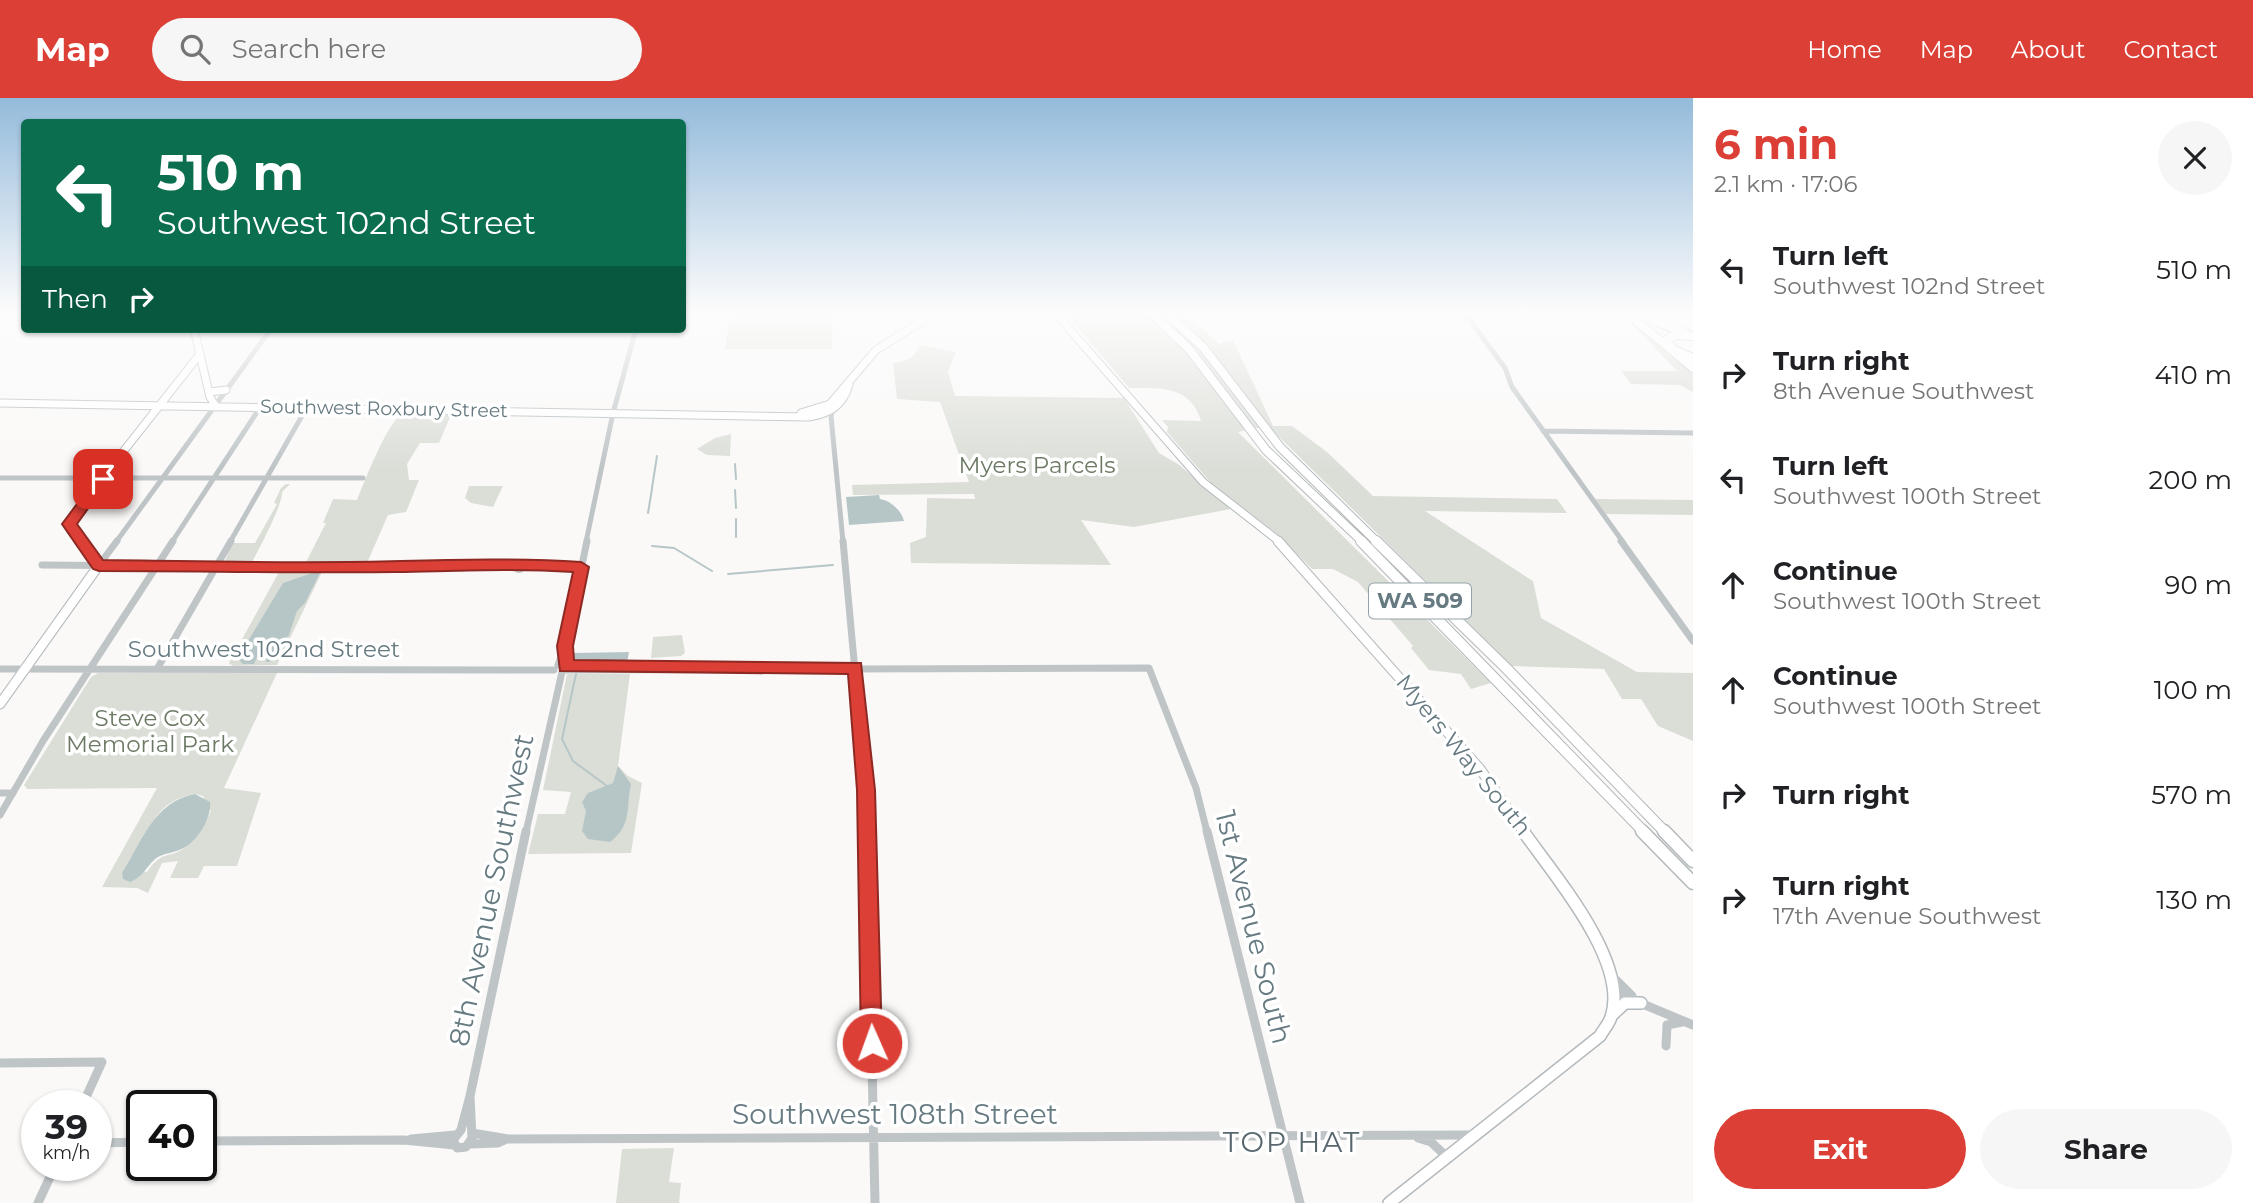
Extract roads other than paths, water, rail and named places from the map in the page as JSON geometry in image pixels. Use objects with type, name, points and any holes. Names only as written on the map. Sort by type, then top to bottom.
[{"type":"highway","name":"WA 509","points":[[1202,367],[1266,450],[1357,536],[1693,883]]},
{"type":"highway","name":"WA 509","points":[[1217,367],[1280,447],[1506,668],[1693,861]]},
{"type":"main road","points":[[0,704],[99,565],[69,524],[189,368],[200,367]]},
{"type":"main road","points":[[204,367],[213,407]]},
{"type":"main road","points":[[830,414],[830,404],[864,367]]},
{"type":"main road","name":"Myers Way South","points":[[1102,367],[1202,482],[1275,537],[1464,749],[1590,924],[1609,966],[1614,992],[1611,1017]]},
{"type":"main road","points":[[830,414],[847,395],[849,385]]},
{"type":"main road","points":[[199,405],[210,395],[226,390]]},
{"type":"main road","name":"Southwest Roxbury Street","points":[[0,403],[830,414]]},
{"type":"main road","name":"Southwest Roxbury Street","points":[[768,415],[830,414]]},
{"type":"main road","points":[[1390,1203],[1592,1043],[1625,1003],[1641,1003]]},
{"type":"street","points":[[99,565],[243,367]]},
{"type":"street","name":"8th Avenue Southwest","points":[[464,1136],[470,1096],[613,413],[626,367]]},
{"type":"street","points":[[1504,367],[1510,384],[1693,640]]},
{"type":"street","points":[[0,815],[90,669],[261,406]]},
{"type":"street","points":[[157,669],[307,407]]},
{"type":"street","points":[[830,414],[866,790],[875,1203]]},
{"type":"street","points":[[1543,431],[1693,433]]},
{"type":"street","points":[[0,478],[363,478]]},
{"type":"street","points":[[42,565],[581,567]]},
{"type":"street","name":"Southwest 102nd Street","points":[[0,669],[1149,668]]},
{"type":"street","name":"1st Avenue South","points":[[1149,668],[1196,789],[1300,1203]]},
{"type":"street","points":[[0,793],[13,793]]},
{"type":"street","points":[[1609,966],[1619,986],[1641,1003]]},
{"type":"street","points":[[1614,992],[1691,1024]]},
{"type":"street","points":[[1666,1046],[1667,1025],[1676,1021],[1691,1024]]},
{"type":"street","points":[[0,1063],[102,1062],[89,1090]]},
{"type":"street","name":"Southwest 108th Street","points":[[217,1142],[404,1140],[464,1136],[498,1143],[508,1139],[1474,1135]]},
{"type":"street","points":[[1404,1136],[1431,1142],[1447,1157]]},
{"type":"street","points":[[38,1203],[48,1181]]},
{"type":"waterway","points":[[652,488],[657,456]]},
{"type":"waterway","points":[[735,464],[736,479]]},
{"type":"waterway","points":[[648,513],[652,489]]},
{"type":"waterway","points":[[735,490],[736,508]]},
{"type":"waterway","points":[[736,519],[736,537]]},
{"type":"waterway","points":[[652,546],[674,548],[712,571]]},
{"type":"waterway","points":[[728,574],[833,565]]},
{"type":"waterway","points":[[576,674],[562,739],[573,761],[607,786]]},
{"type":"district","name":"TOP HAT","points":[[1292,1142]]},
{"type":"park label","name":"Myers Parcels","points":[[1037,465]]},
{"type":"park label","name":"Steve Cox Memorial Park","points":[[150,731]]}]
